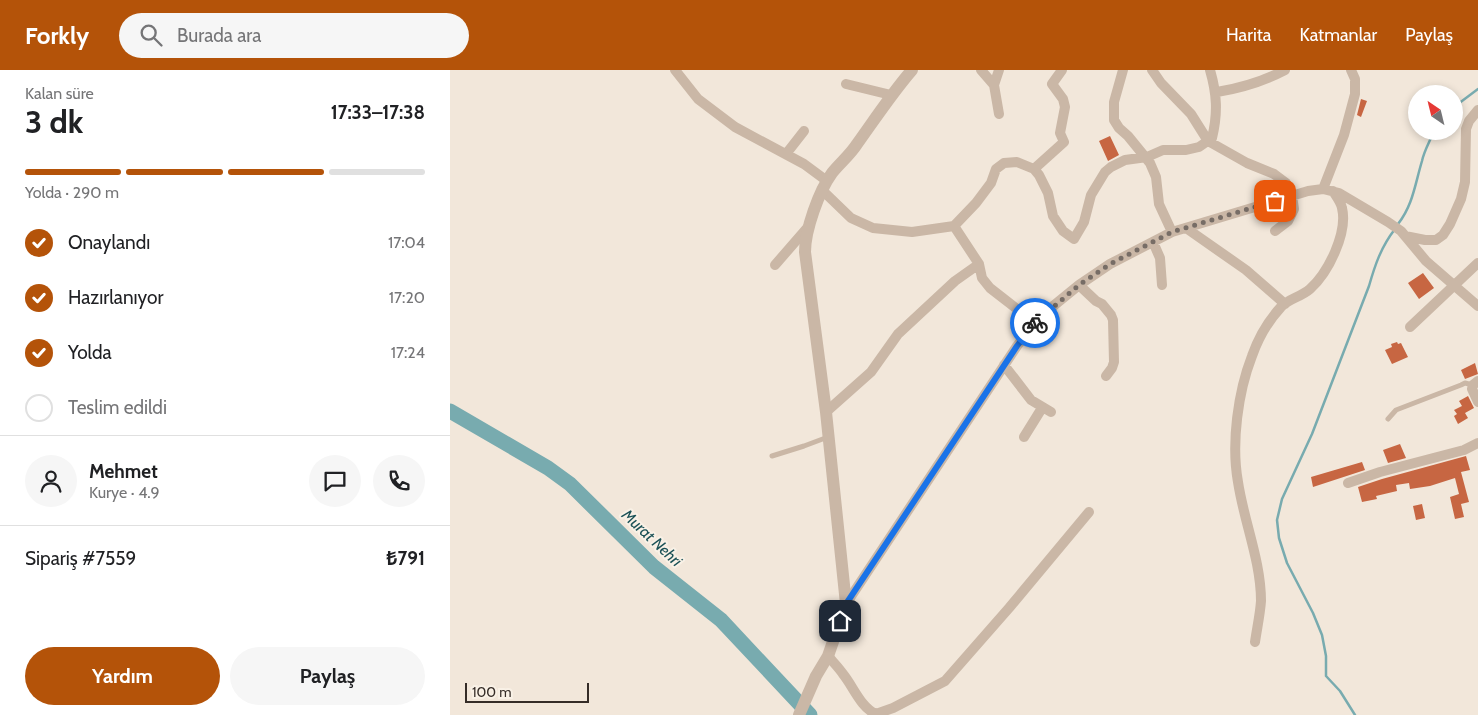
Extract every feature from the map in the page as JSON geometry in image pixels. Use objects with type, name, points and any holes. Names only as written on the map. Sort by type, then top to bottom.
[{"type":"street","points":[[675,70],[689,89],[707,106],[752,137],[786,154],[825,186],[851,218],[873,228],[912,232],[954,226],[976,204],[991,183],[996,169],[1004,163],[1017,162],[1034,170],[1039,175],[1048,193],[1053,216],[1063,231],[1074,238],[1084,222],[1091,195],[1105,172],[1116,163],[1146,157],[1163,150],[1186,150],[1199,147],[1212,138],[1217,92],[1210,70]]},
{"type":"street","points":[[846,604],[826,412],[805,252],[805,239],[825,186],[854,149],[891,95],[912,70]]},
{"type":"street","points":[[981,70],[991,79],[994,85],[999,114]]},
{"type":"street","points":[[994,85],[999,70]]},
{"type":"street","points":[[1034,170],[1064,142],[1060,133],[1065,107],[1063,99],[1052,84],[1062,70]]},
{"type":"street","points":[[1124,70],[1114,102],[1114,120],[1146,157],[1156,177],[1162,213],[1172,232]]},
{"type":"street","points":[[1152,70],[1160,83],[1191,114],[1208,141],[1233,156],[1274,174],[1286,183],[1292,196],[1294,209],[1288,221],[1275,231]]},
{"type":"street","points":[[1217,92],[1232,90],[1269,78],[1285,70]]},
{"type":"street","points":[[1328,190],[1355,94],[1355,79],[1351,70]]},
{"type":"street","points":[[846,84],[891,95]]},
{"type":"street","points":[[1403,234],[1425,240],[1436,240],[1443,235],[1450,224],[1461,199],[1465,182],[1466,129],[1469,121],[1478,110]]},
{"type":"street","points":[[786,154],[804,131]]},
{"type":"street","points":[[1255,642],[1261,600],[1256,560],[1237,481],[1237,432],[1244,383],[1252,355],[1264,331],[1285,304],[1301,296],[1317,281],[1327,267],[1338,242],[1342,226],[1342,205],[1328,190]]},
{"type":"street","points":[[799,715],[816,676],[828,656],[846,604],[1004,365],[1035,323],[1079,285],[1110,264],[1172,232],[1308,191],[1328,190],[1339,193],[1388,222],[1403,234],[1426,261],[1478,306]]},
{"type":"street","points":[[954,226],[979,264],[982,278],[990,288],[1035,323]]},
{"type":"street","points":[[775,265],[808,227]]},
{"type":"street","points":[[1186,228],[1232,260],[1285,304]]},
{"type":"street","points":[[1153,242],[1160,258],[1162,285]]},
{"type":"street","points":[[1410,327],[1478,263]]},
{"type":"street","points":[[826,412],[871,372],[898,334],[955,281],[979,264]]},
{"type":"street","points":[[1079,285],[1106,308],[1113,320],[1114,362],[1106,376]]},
{"type":"street","points":[[1004,365],[1022,391],[1046,410],[1024,437]]},
{"type":"street","points":[[1475,383],[1472,390],[1478,402]]},
{"type":"street","points":[[1348,483],[1380,472],[1464,450],[1478,444]]},
{"type":"street","points":[[828,656],[842,672],[863,703],[876,714],[893,708],[937,685],[945,680],[958,666],[1089,512]]},
{"type":"lane","points":[[1388,419],[1396,410],[1465,383],[1475,383]]},
{"type":"lane","points":[[772,456],[828,436]]},
{"type":"building","points":[[1361,99],[1367,101],[1361,117],[1357,115]]},
{"type":"building","points":[[1110,136],[1119,155],[1108,161],[1099,141]]},
{"type":"building","points":[[1423,273],[1434,288],[1419,299],[1408,283]]},
{"type":"building","points":[[1397,342],[1398,344],[1401,343],[1408,357],[1392,364],[1385,350],[1392,347],[1391,344]]},
{"type":"building","points":[[1475,363],[1478,374],[1465,379],[1461,370]]},
{"type":"building","points":[[1468,396],[1474,408],[1465,413],[1468,418],[1458,424],[1454,416],[1457,414],[1454,410],[1462,406],[1459,401]]},
{"type":"building","points":[[1400,444],[1406,458],[1388,463],[1383,450]]},
{"type":"building","points":[[1466,456],[1470,470],[1461,472],[1469,502],[1461,504],[1464,517],[1455,519],[1450,497],[1459,494],[1455,478],[1430,486],[1410,489],[1409,483],[1396,485],[1397,491],[1376,496],[1377,499],[1362,502],[1358,487]]},
{"type":"building","points":[[1362,462],[1365,470],[1313,487],[1311,477]]},
{"type":"building","points":[[1422,504],[1425,518],[1416,520],[1413,506]]},
{"type":"waterway","points":[[1463,100],[1478,89]]},
{"type":"waterway","points":[[1398,224],[1410,202],[1430,140]]},
{"type":"waterway","points":[[1355,715],[1340,691],[1326,676],[1326,656],[1322,635],[1313,613],[1287,563],[1279,538],[1277,520],[1282,499],[1312,434],[1379,256],[1395,229]]},
{"type":"waterway","name":"Murat Nehri","points":[[450,411],[548,468],[570,484],[654,567],[721,620],[810,715]]},
{"type":"way so far","points":[[1035,323],[1079,285],[1110,264],[1172,232],[1275,201]]},
{"type":"route","points":[[840,621],[846,604],[1017,346],[1035,323]]}]
